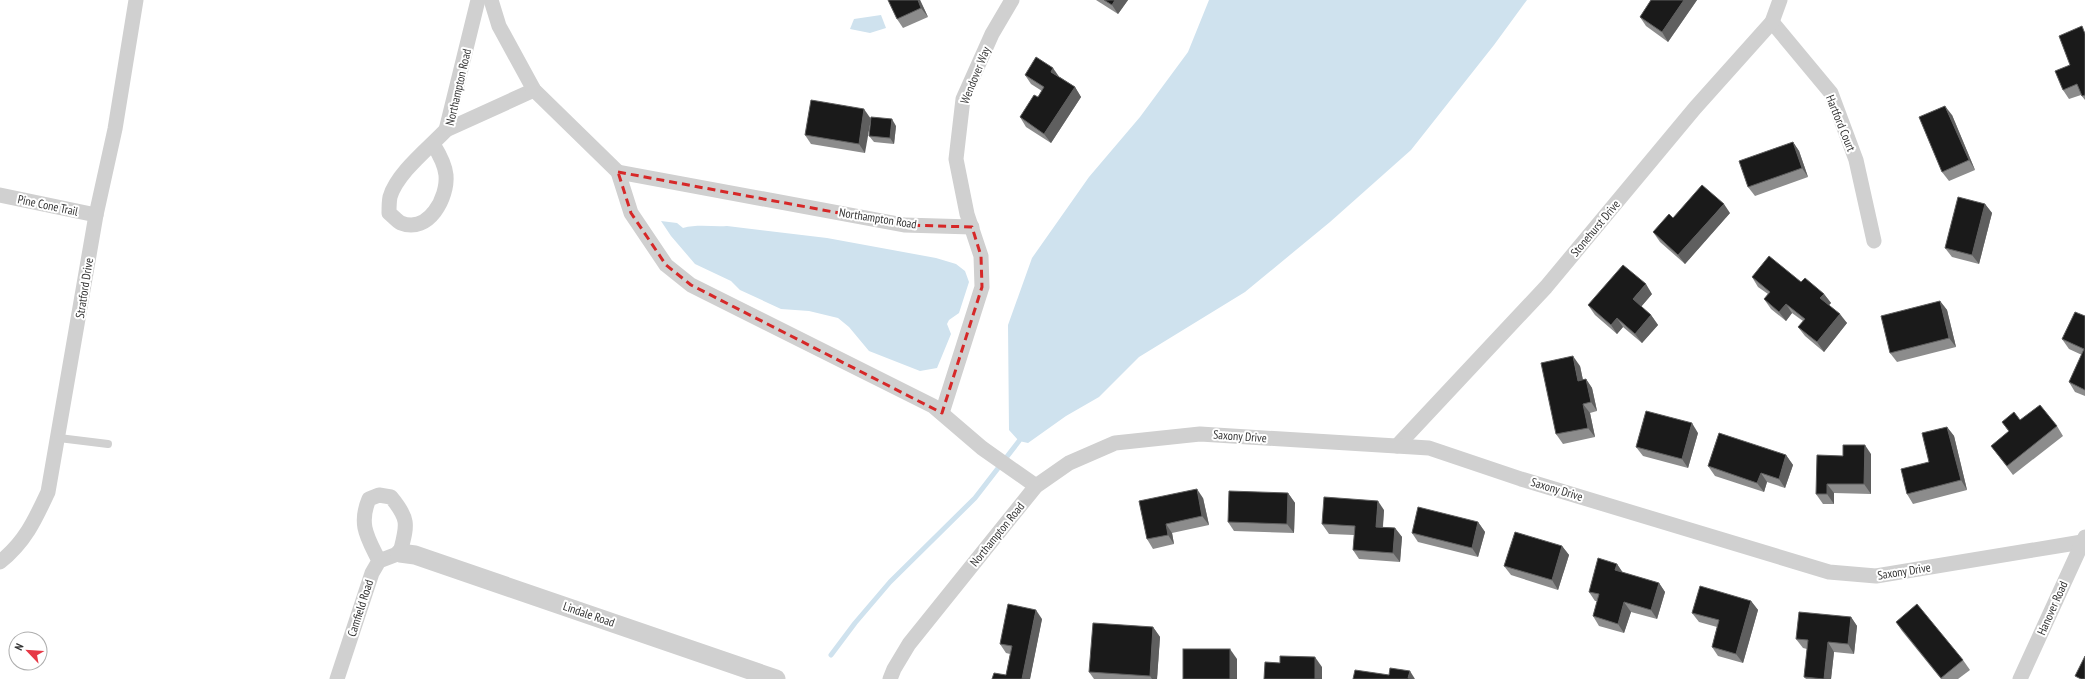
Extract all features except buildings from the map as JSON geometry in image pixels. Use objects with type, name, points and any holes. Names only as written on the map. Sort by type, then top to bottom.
[{"type":"street","name":"Stratford Drive","points":[[0,562],[10,554],[31,528],[48,492],[59,438],[96,215],[115,129],[136,0]]},
{"type":"street","name":"Northampton Road","points":[[446,130],[478,0]]},
{"type":"street","points":[[491,0],[499,26],[534,90],[618,172],[631,213],[666,265],[691,285],[933,406],[982,448],[1036,486]]},
{"type":"street","name":"Wendover Way","points":[[972,227],[956,159],[963,99],[992,34],[1012,0]]},
{"type":"street","name":"Stonehurst Drive","points":[[1397,446],[1546,287],[1695,108],[1772,22],[1780,0]]},
{"type":"street","name":"Hartford Court","points":[[1772,22],[1831,93],[1856,160],[1874,242]]},
{"type":"street","name":"Northampton Road","points":[[446,130],[534,90]]},
{"type":"street","points":[[433,144],[446,174],[444,195],[435,213],[418,224],[401,223],[389,213],[390,198],[397,182],[446,130]]},
{"type":"street","name":"Northampton Road","points":[[618,172],[904,225],[972,227]]},
{"type":"street","name":"Pine Cone Trail","points":[[0,195],[96,215]]},
{"type":"street","points":[[942,413],[982,287],[981,256],[972,227]]},
{"type":"street","name":"Saxony Drive","points":[[1036,486],[1069,463],[1115,443],[1200,434],[1430,448],[1521,478],[1829,572],[1876,576],[2084,539]]},
{"type":"street","name":"Northampton Road","points":[[890,679],[894,669],[909,644],[1036,486]]},
{"type":"street","points":[[379,495],[391,497],[401,510],[407,526],[400,552],[379,561],[364,530],[363,512],[369,499],[379,495]]},
{"type":"street","name":"Hanover Road","points":[[2020,679],[2084,539]]},
{"type":"street","name":"Lindale Road","points":[[400,552],[415,555],[772,678]]},
{"type":"street","name":"Camfield Road","points":[[337,679],[372,573],[379,561]]},
{"type":"lane","points":[[59,438],[108,444]]},
{"type":"highlighted area","points":[[618,172],[904,225],[972,227],[981,256],[982,287],[942,413],[691,285],[666,265],[631,213]]},
{"type":"water","points":[[1209,0],[1527,0],[1494,45],[1411,150],[1330,222],[1245,292],[1139,357],[1099,397],[1066,416],[1028,443],[1019,441],[1009,430],[1008,325],[1032,258],[1089,177],[1140,117],[1188,52]]},
{"type":"water","points":[[881,15],[886,28],[870,33],[850,29],[854,19]]},
{"type":"water","points":[[661,221],[677,223],[683,228],[700,226],[727,226],[827,238],[936,258],[956,264],[965,271],[969,282],[959,313],[949,320],[947,324],[951,334],[937,368],[920,371],[869,351],[849,327],[838,318],[809,311],[781,309],[740,290],[731,281],[695,264],[671,236]]},
{"type":"waterway","points":[[831,655],[855,623],[890,582],[975,498],[1019,441]]}]
